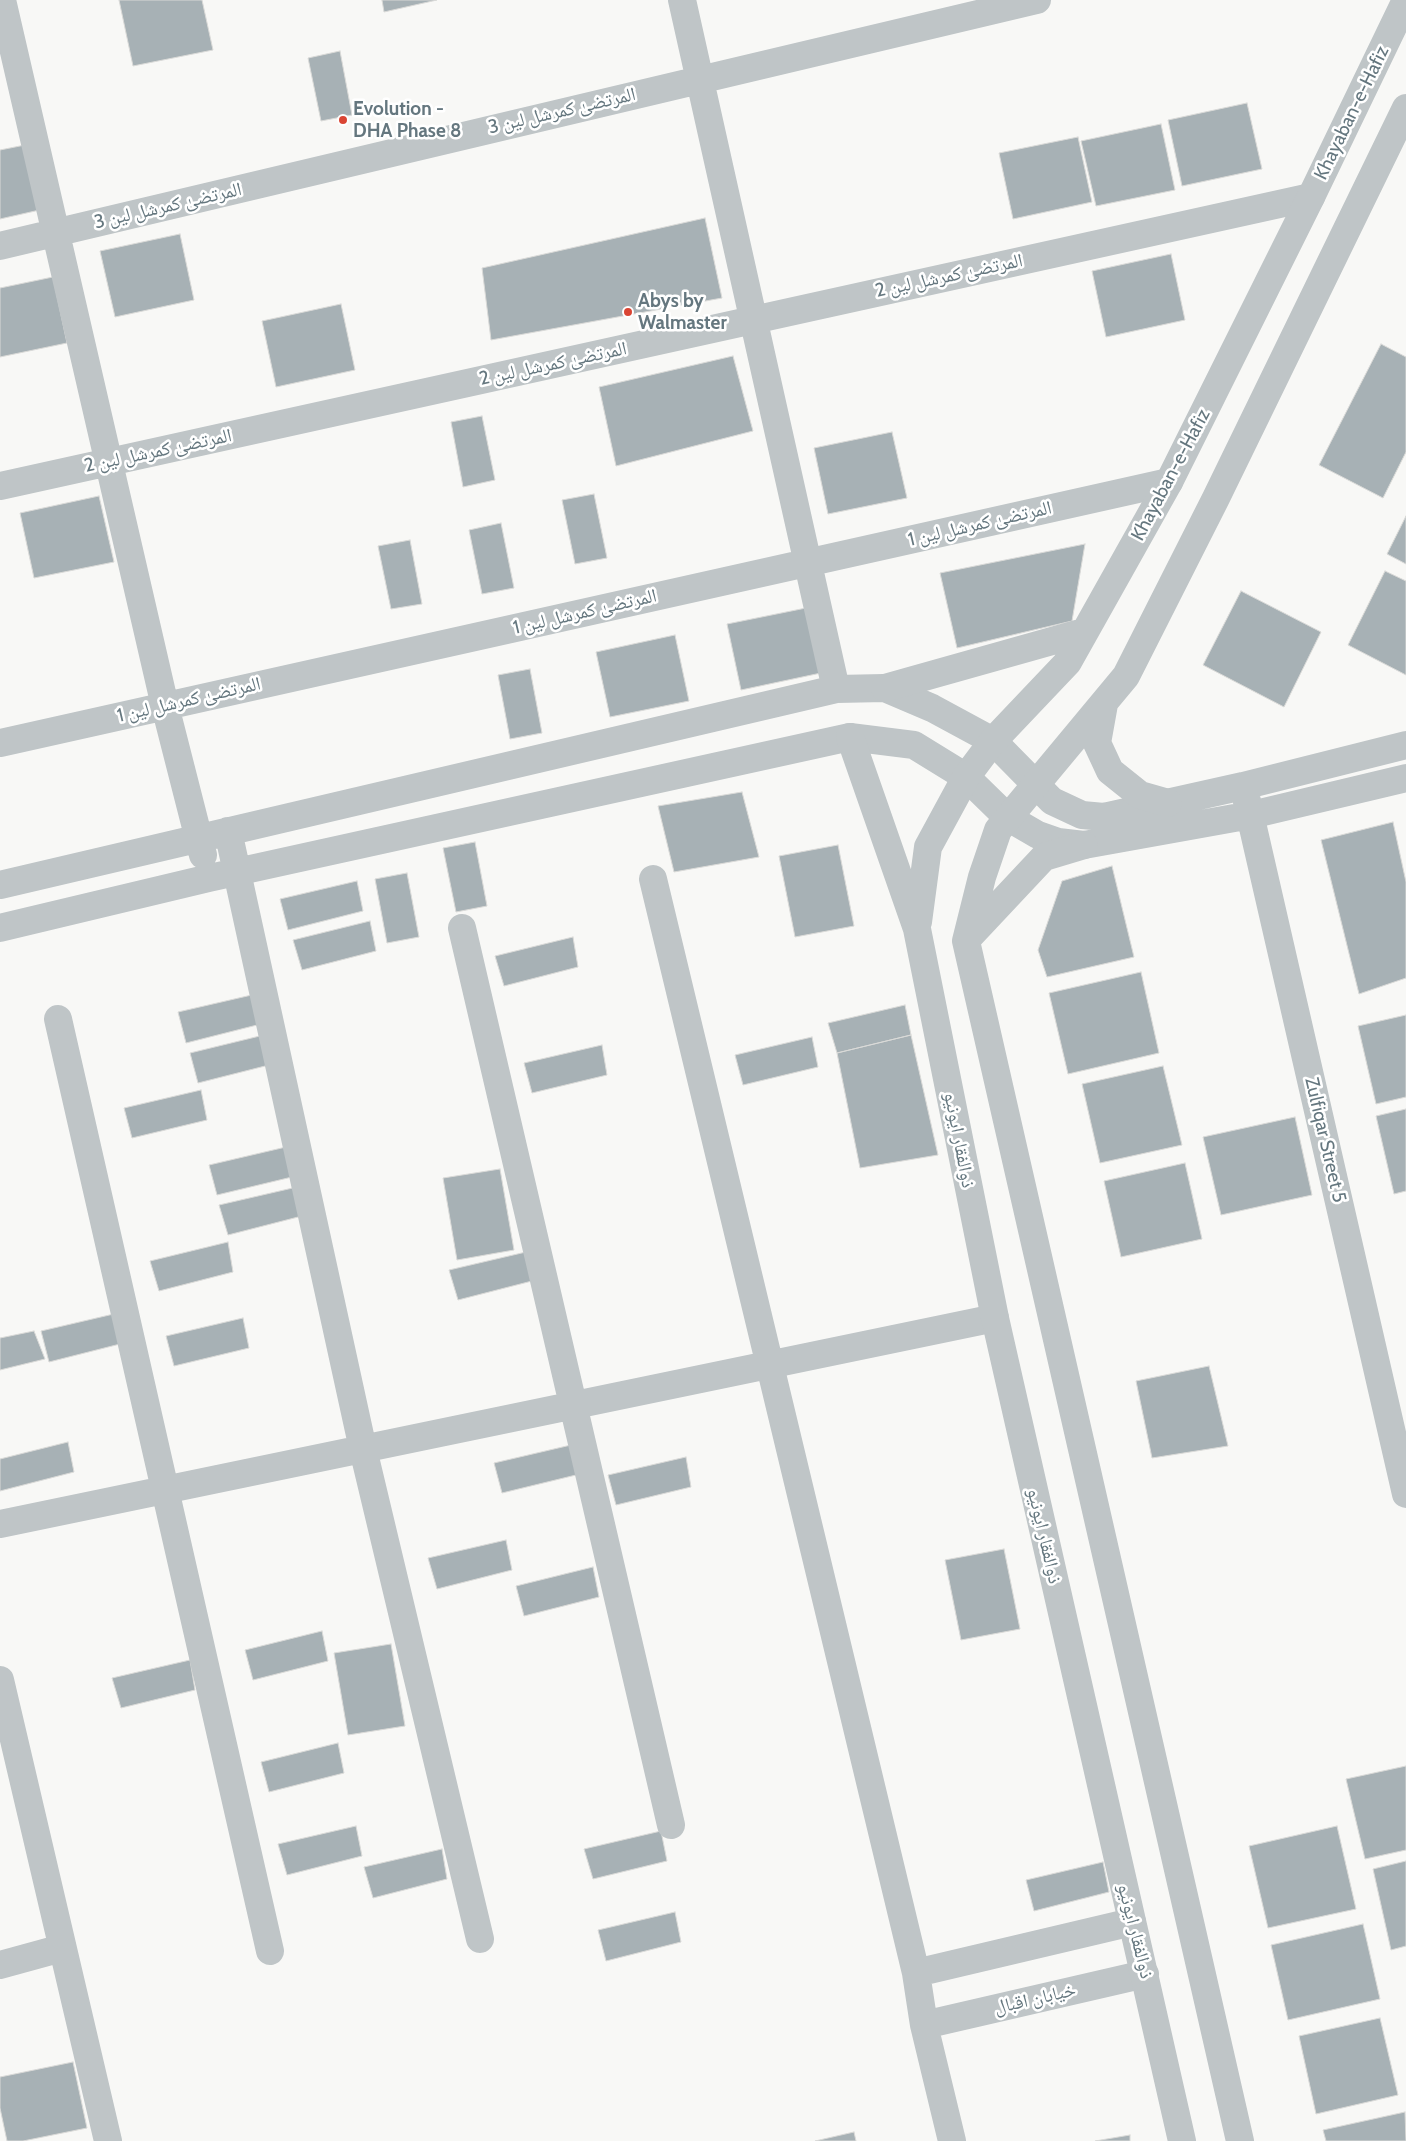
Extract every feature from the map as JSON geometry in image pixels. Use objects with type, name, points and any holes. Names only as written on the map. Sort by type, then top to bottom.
[{"type":"street","points":[[2,0],[166,706],[209,878]]},
{"type":"street","points":[[682,0],[836,688]]},
{"type":"street","name":"المرتضیٰ کمرشل لین 3","points":[[0,246],[700,78],[1037,0]]},
{"type":"street","name":"Khayaban-e-Hafiz","points":[[917,929],[928,847],[966,777],[993,741],[1068,662],[1169,482],[1312,197],[1406,0]]},
{"type":"street","points":[[1240,2141],[966,941],[985,868],[998,830],[1035,783],[1126,676],[1216,498],[1406,108]]},
{"type":"street","name":"المرتضیٰ کمرشل لین 2","points":[[0,486],[1312,197]]},
{"type":"street","name":"المرتضیٰ کمرشل لین 1","points":[[0,743],[1169,482]]},
{"type":"street","points":[[0,886],[836,688],[885,688],[1084,632]]},
{"type":"street","points":[[885,688],[932,708],[993,741],[1052,801],[1082,815],[1104,817],[1243,786],[1406,745]]},
{"type":"street","points":[[1104,702],[1097,743],[1110,771],[1140,795],[1168,803]]},
{"type":"street","points":[[850,738],[917,929]]},
{"type":"street","points":[[0,928],[238,871],[850,738],[914,745],[966,777],[1007,817],[1038,835],[1058,842],[1084,845]]},
{"type":"street","points":[[966,941],[1044,857],[1084,845],[1251,815],[1406,778]]},
{"type":"street","name":"Zulfiqar Street 5","points":[[1243,786],[1406,1494]]},
{"type":"street","points":[[1168,803],[1178,828]]},
{"type":"street","points":[[228,831],[363,1449],[480,1939]]},
{"type":"street","points":[[653,879],[916,1973],[924,2025],[952,2141]]},
{"type":"street","points":[[462,928],[671,1825]]},
{"type":"street","name":"ذوالفقار ایونیو","points":[[917,929],[995,1318],[1182,2141]]},
{"type":"street","points":[[58,1020],[270,1951]]},
{"type":"street","points":[[0,1524],[995,1318]]},
{"type":"street","points":[[0,1680],[8,1751],[62,1948],[108,2141]]},
{"type":"street","points":[[916,1973],[1132,1922]]},
{"type":"street","points":[[0,1965],[62,1948]]},
{"type":"street","name":"خیابان اقبال","points":[[924,2025],[1145,1974]]},
{"type":"building","points":[[119,0],[202,0],[213,50],[133,66]]},
{"type":"building","points":[[382,0],[437,0],[384,12]]},
{"type":"building","points":[[340,51],[352,115],[321,121],[308,58]]},
{"type":"building","points":[[1247,103],[1262,169],[1182,186],[1168,120]]},
{"type":"building","points":[[1161,124],[1175,190],[1096,206],[1081,141]]},
{"type":"building","points":[[1078,137],[1092,202],[1013,219],[999,153]]},
{"type":"building","points":[[30,144],[44,209],[0,219],[0,150]]},
{"type":"building","points":[[705,218],[722,298],[491,340],[482,268]]},
{"type":"building","points":[[180,234],[194,300],[115,317],[100,251]]},
{"type":"building","points":[[1171,254],[1185,320],[1106,337],[1092,271]]},
{"type":"building","points":[[53,277],[67,343],[0,357],[0,288]]},
{"type":"building","points":[[341,304],[355,370],[276,387],[262,321]]},
{"type":"building","points":[[1381,344],[1406,357],[1406,452],[1383,498],[1319,465]]},
{"type":"building","points":[[733,356],[753,431],[616,466],[599,387]]},
{"type":"building","points":[[482,416],[495,480],[463,487],[451,422]]},
{"type":"building","points":[[892,432],[907,498],[828,514],[814,448]]},
{"type":"building","points":[[594,494],[607,558],[575,564],[562,500]]},
{"type":"building","points":[[99,496],[114,562],[34,578],[20,513]]},
{"type":"building","points":[[1406,516],[1406,564],[1387,554]]},
{"type":"building","points":[[501,523],[514,588],[482,594],[469,530]]},
{"type":"building","points":[[410,540],[422,604],[391,609],[378,546]]},
{"type":"building","points":[[1085,544],[1072,621],[957,648],[940,573]]},
{"type":"building","points":[[1385,571],[1406,581],[1406,675],[1348,645]]},
{"type":"building","points":[[1241,591],[1321,632],[1284,707],[1203,665]]},
{"type":"building","points":[[806,608],[821,673],[741,690],[727,624]]},
{"type":"building","points":[[675,635],[689,701],[610,717],[596,652]]},
{"type":"building","points":[[530,669],[542,733],[510,739],[498,675]]},
{"type":"building","points":[[742,792],[759,857],[674,872],[658,806]]},
{"type":"building","points":[[1393,822],[1406,882],[1406,978],[1359,994],[1321,840]]},
{"type":"building","points":[[475,842],[487,906],[456,912],[443,848]]},
{"type":"building","points":[[838,845],[854,926],[795,937],[779,856]]},
{"type":"building","points":[[1112,866],[1134,957],[1047,977],[1038,950],[1062,881]]},
{"type":"building","points":[[407,873],[419,937],[387,943],[375,879]]},
{"type":"building","points":[[357,881],[363,911],[288,930],[280,899]]},
{"type":"building","points":[[370,921],[376,951],[302,970],[293,940]]},
{"type":"building","points":[[573,937],[578,967],[504,986],[495,956]]},
{"type":"building","points":[[1141,972],[1159,1053],[1068,1074],[1049,993]]},
{"type":"building","points":[[256,994],[261,1024],[186,1043],[178,1012]]},
{"type":"building","points":[[905,1005],[911,1035],[837,1053],[828,1023]]},
{"type":"building","points":[[1406,1015],[1406,1097],[1376,1104],[1358,1026]]},
{"type":"building","points":[[268,1034],[273,1064],[198,1083],[190,1053]]},
{"type":"building","points":[[911,1035],[938,1155],[860,1168],[837,1053]]},
{"type":"building","points":[[812,1037],[818,1067],[743,1085],[735,1055]]},
{"type":"building","points":[[602,1045],[607,1075],[532,1093],[524,1063]]},
{"type":"building","points":[[1163,1066],[1182,1145],[1100,1163],[1082,1084]]},
{"type":"building","points":[[201,1090],[207,1120],[132,1138],[124,1108]]},
{"type":"building","points":[[1406,1109],[1406,1191],[1394,1194],[1376,1116]]},
{"type":"building","points":[[1295,1117],[1312,1195],[1221,1215],[1203,1137]]},
{"type":"building","points":[[286,1147],[292,1177],[217,1195],[209,1165]]},
{"type":"building","points":[[1185,1163],[1202,1239],[1121,1257],[1104,1181]]},
{"type":"building","points":[[500,1169],[514,1250],[457,1260],[443,1178]]},
{"type":"building","points":[[297,1187],[302,1216],[228,1235],[219,1205]]},
{"type":"building","points":[[228,1242],[233,1272],[159,1291],[150,1261]]},
{"type":"building","points":[[526,1252],[532,1281],[458,1300],[449,1270]]},
{"type":"building","points":[[118,1313],[124,1343],[49,1362],[41,1331]]},
{"type":"building","points":[[243,1318],[249,1348],[174,1366],[166,1336]]},
{"type":"building","points":[[34,1331],[45,1359],[0,1370],[0,1338]]},
{"type":"building","points":[[1209,1366],[1228,1446],[1152,1458],[1136,1381]]},
{"type":"building","points":[[68,1442],[74,1472],[0,1491],[0,1459]]},
{"type":"building","points":[[571,1445],[576,1475],[502,1493],[494,1463]]},
{"type":"building","points":[[686,1457],[691,1487],[616,1505],[608,1475]]},
{"type":"building","points":[[506,1540],[512,1570],[437,1589],[428,1558]]},
{"type":"building","points":[[1004,1549],[1020,1629],[961,1640],[945,1560]]},
{"type":"building","points":[[593,1567],[599,1597],[524,1616],[516,1586]]},
{"type":"building","points":[[322,1631],[328,1661],[253,1680],[245,1650]]},
{"type":"building","points":[[391,1644],[405,1726],[348,1735],[334,1653]]},
{"type":"building","points":[[190,1660],[195,1690],[121,1708],[112,1678]]},
{"type":"building","points":[[338,1743],[344,1773],[269,1792],[261,1762]]},
{"type":"building","points":[[1406,1766],[1406,1850],[1365,1859],[1346,1779]]},
{"type":"building","points":[[356,1826],[362,1856],[287,1875],[278,1844]]},
{"type":"building","points":[[1337,1826],[1356,1909],[1268,1928],[1249,1846]]},
{"type":"building","points":[[661,1831],[667,1861],[593,1879],[584,1849]]},
{"type":"building","points":[[442,1849],[447,1879],[373,1898],[364,1867]]},
{"type":"building","points":[[1406,1861],[1406,1946],[1391,1950],[1373,1869]]},
{"type":"building","points":[[1103,1862],[1109,1892],[1034,1911],[1026,1880]]},
{"type":"building","points":[[675,1912],[681,1942],[606,1961],[598,1930]]},
{"type":"building","points":[[1363,1924],[1380,1999],[1288,2020],[1271,1945]]},
{"type":"building","points":[[1380,2018],[1398,2095],[1316,2114],[1299,2036]]},
{"type":"building","points":[[73,2062],[87,2128],[23,2141],[7,2141],[0,2108],[0,2077]]},
{"type":"building","points":[[1405,2112],[1406,2141],[1326,2141],[1323,2130]]},
{"type":"building","points":[[854,2132],[856,2141],[815,2141]]},
{"type":"building","points":[[1130,2135],[1130,2141],[1095,2141]]},
{"type":"place","name":"Evolution - DHA Phase 8","points":[[343,120]]},
{"type":"place","name":"Abys by Walmaster","points":[[628,312]]}]
